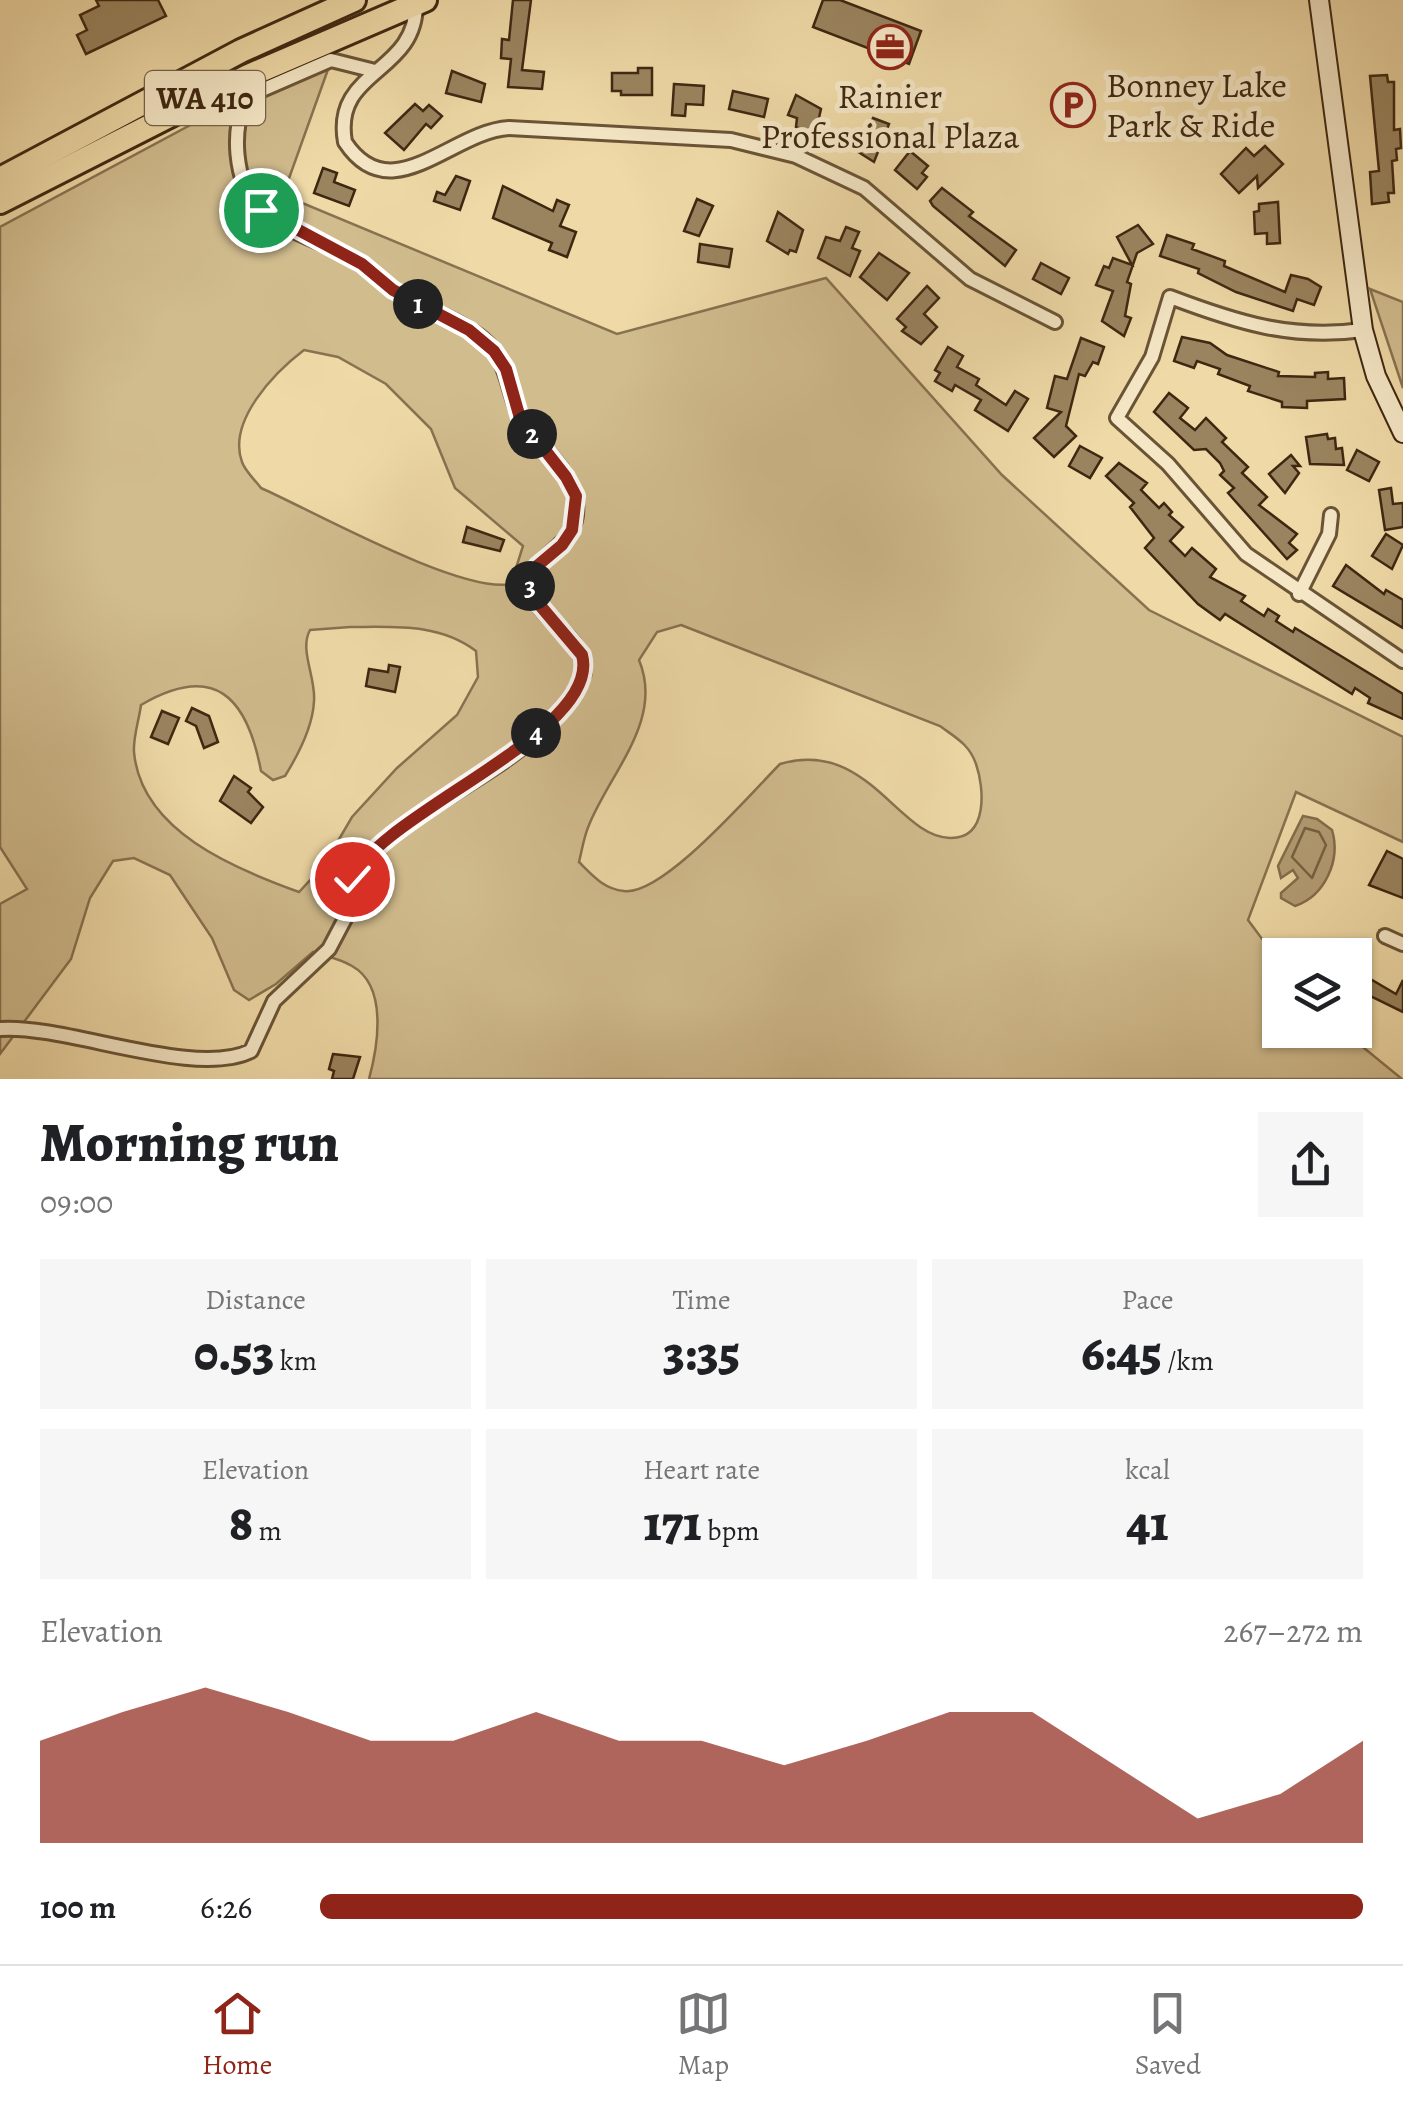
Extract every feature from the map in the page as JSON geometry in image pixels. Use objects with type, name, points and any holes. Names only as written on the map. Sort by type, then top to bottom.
[{"type":"highway","name":"WA 410","points":[[0,179],[241,51],[354,0]]},
{"type":"highway","name":"WA 410","points":[[0,202],[248,76],[419,1]]},
{"type":"street","points":[[1319,0],[1363,330],[1376,376],[1403,434]]},
{"type":"street","points":[[419,1],[410,40],[375,71],[352,99],[344,124],[351,150],[374,167],[386,171],[415,168],[479,132],[509,128],[755,144],[796,156],[864,188],[970,279],[1056,322]]},
{"type":"street","points":[[0,1029],[154,1058],[209,1060],[245,1056],[251,1052],[274,1001],[329,948],[348,912],[352,879],[362,861],[543,727],[579,685],[582,655],[538,603],[530,585],[537,566],[562,545],[572,530],[576,496],[520,418],[506,369],[494,351],[469,330],[393,290],[362,264],[276,220],[247,191],[236,123],[248,96],[331,60],[375,71]]},
{"type":"street","points":[[1363,330],[1317,334],[1267,330],[1170,297],[1152,357],[1117,418],[1168,464],[1246,554],[1403,662]]},
{"type":"street","points":[[1299,594],[1329,534],[1330,515]]},
{"type":"street","points":[[1385,936],[1403,944]]},
{"type":"shaded area","points":[[336,47],[283,195],[617,334],[826,278],[1002,475],[1149,610],[1403,737],[1403,842],[1296,792],[1248,920],[1262,939],[1262,1048],[1364,1048],[1402,1079],[369,1079],[377,1018],[376,1002],[363,975],[343,961],[313,952],[276,984],[249,1000],[234,990],[212,938],[170,875],[134,858],[113,861],[90,898],[71,959],[0,1054],[0,904],[27,889],[0,847],[0,227]],"holes":[[[304,350],[338,357],[386,384],[431,429],[455,488],[523,546],[511,584],[488,584],[424,564],[261,488],[248,472],[239,446],[241,430],[256,399]],[[681,625],[940,726],[966,746],[976,764],[982,798],[972,830],[950,838],[931,833],[858,776],[836,764],[810,760],[780,764],[706,840],[661,877],[641,888],[624,891],[605,885],[579,862],[584,838],[640,724],[645,682],[639,660],[657,632]],[[416,628],[447,635],[476,651],[478,677],[457,715],[397,768],[352,817],[324,865],[299,892],[247,872],[195,843],[154,804],[140,780],[134,752],[141,705],[167,692],[189,687],[208,687],[223,694],[247,723],[261,771],[273,780],[285,776],[304,740],[313,711],[314,692],[306,646],[310,630]]]},
{"type":"shaded area","points":[[1370,289],[1403,302],[1403,388]]},
{"type":"water","points":[[1303,816],[1317,819],[1332,830],[1334,853],[1322,885],[1295,906],[1281,898],[1281,893],[1298,878],[1293,870],[1281,878],[1278,866]]},
{"type":"building","points":[[96,0],[158,0],[166,16],[86,54],[77,35],[87,30],[80,15],[99,6]]},
{"type":"building","points":[[513,0],[531,0],[522,70],[544,72],[542,89],[508,87],[511,59],[501,58],[502,39],[509,40]]},
{"type":"building","name":"Rainier Professional Plaza","points":[[823,0],[840,0],[921,31],[909,64],[813,27]]},
{"type":"building","points":[[638,68],[652,68],[652,95],[621,95],[621,91],[612,91],[612,73],[638,73]]},
{"type":"building","points":[[452,71],[485,84],[481,102],[446,93]]},
{"type":"building","points":[[1387,75],[1388,82],[1394,82],[1394,130],[1400,129],[1401,148],[1396,149],[1397,160],[1392,161],[1394,193],[1388,193],[1389,202],[1372,204],[1370,172],[1379,171],[1370,76]]},
{"type":"building","points":[[674,84],[704,86],[703,105],[686,104],[685,116],[672,115]]},
{"type":"building","points":[[733,91],[768,99],[764,117],[729,109]]},
{"type":"building","points":[[796,95],[821,109],[815,135],[796,127],[797,118],[788,115]]},
{"type":"building","points":[[415,104],[423,111],[429,105],[442,116],[431,128],[426,124],[404,150],[385,133]]},
{"type":"building","points":[[873,118],[889,124],[874,162],[852,148],[858,133],[866,136]]},
{"type":"building","points":[[1265,146],[1283,164],[1258,188],[1257,176],[1239,193],[1221,174],[1246,148],[1254,156]]},
{"type":"building","points":[[910,151],[928,166],[922,173],[927,177],[917,189],[895,170]]},
{"type":"building","points":[[323,168],[337,173],[334,182],[355,190],[349,206],[314,193]]},
{"type":"building","points":[[456,176],[470,181],[460,210],[434,201],[437,192],[445,195]]},
{"type":"building","points":[[503,186],[553,211],[557,200],[569,205],[560,226],[576,232],[567,257],[549,250],[552,243],[493,218]]},
{"type":"building","points":[[942,188],[973,212],[969,216],[1016,250],[1005,266],[933,206],[930,201]]},
{"type":"building","points":[[697,199],[713,206],[699,236],[684,231]]},
{"type":"building","points":[[1278,202],[1280,243],[1267,244],[1267,233],[1255,234],[1254,212],[1259,211],[1259,204]]},
{"type":"building","points":[[778,212],[803,230],[796,252],[790,250],[788,254],[767,241]]},
{"type":"building","points":[[1138,225],[1153,244],[1137,253],[1127,282],[1131,284],[1125,316],[1131,318],[1124,336],[1102,321],[1113,291],[1096,285],[1104,266],[1109,268],[1113,258],[1132,265],[1117,237]]},
{"type":"building","points":[[846,227],[859,232],[852,248],[860,251],[850,276],[818,258],[826,237],[840,241]]},
{"type":"building","points":[[1167,235],[1194,244],[1192,249],[1225,261],[1224,266],[1285,292],[1291,275],[1308,279],[1321,287],[1314,305],[1297,299],[1293,311],[1236,292],[1198,273],[1199,269],[1160,256]]},
{"type":"building","points":[[700,244],[732,249],[729,267],[698,262]]},
{"type":"building","points":[[879,253],[909,273],[887,300],[860,277]]},
{"type":"building","points":[[1041,263],[1069,278],[1061,294],[1033,279]]},
{"type":"building","points":[[927,286],[939,298],[924,314],[937,327],[921,344],[902,331],[906,327],[897,319]]},
{"type":"building","points":[[1182,337],[1210,343],[1227,355],[1279,372],[1278,376],[1315,377],[1315,373],[1328,372],[1328,379],[1344,378],[1345,399],[1307,401],[1307,408],[1282,407],[1282,402],[1248,391],[1250,386],[1218,374],[1220,369],[1197,361],[1194,368],[1174,361]]},
{"type":"building","points":[[1081,338],[1104,347],[1098,364],[1093,362],[1085,376],[1079,374],[1066,426],[1076,436],[1054,457],[1034,438],[1061,412],[1047,408],[1055,376],[1067,379]]},
{"type":"building","points":[[948,347],[963,356],[957,367],[979,379],[976,385],[1006,405],[1015,391],[1028,399],[1008,431],[975,410],[981,400],[955,385],[952,391],[935,381],[940,373],[935,370]]},
{"type":"building","points":[[1169,393],[1188,408],[1180,418],[1195,430],[1206,418],[1226,438],[1222,442],[1248,467],[1242,473],[1267,497],[1259,505],[1297,534],[1289,543],[1297,550],[1287,559],[1228,493],[1234,488],[1220,475],[1224,471],[1220,463],[1206,449],[1194,450],[1154,412]]},
{"type":"building","points":[[1327,434],[1328,439],[1335,438],[1336,449],[1342,448],[1344,465],[1310,464],[1306,437]]},
{"type":"building","points":[[1080,446],[1102,458],[1090,478],[1069,466]]},
{"type":"building","points":[[1357,450],[1379,462],[1369,481],[1347,470]]},
{"type":"building","points":[[1291,455],[1300,466],[1293,466],[1299,473],[1285,493],[1269,474]]},
{"type":"building","points":[[1119,463],[1147,483],[1141,490],[1159,508],[1164,503],[1172,512],[1169,515],[1183,527],[1170,541],[1185,556],[1192,548],[1216,569],[1210,577],[1245,596],[1241,601],[1264,616],[1268,609],[1279,616],[1276,621],[1293,632],[1295,628],[1403,694],[1403,719],[1368,703],[1370,698],[1355,688],[1352,694],[1225,614],[1220,620],[1198,604],[1145,548],[1154,538],[1130,507],[1134,503],[1106,476]]},
{"type":"building","points":[[1391,488],[1393,504],[1403,503],[1403,527],[1385,530],[1379,490]]},
{"type":"building","points":[[467,527],[504,540],[500,551],[463,542]]},
{"type":"building","points":[[1386,534],[1403,545],[1392,569],[1372,556]]},
{"type":"building","points":[[1346,565],[1384,594],[1386,590],[1403,600],[1403,628],[1333,586]]},
{"type":"building","points":[[389,665],[400,667],[395,692],[366,686],[369,669],[388,672]]},
{"type":"building","points":[[192,708],[209,716],[218,742],[204,748],[196,726],[186,721]]},
{"type":"building","points":[[162,711],[179,718],[168,744],[151,737]]},
{"type":"building","points":[[234,776],[251,788],[248,792],[263,807],[251,823],[220,801]]},
{"type":"building","points":[[1387,851],[1403,859],[1403,898],[1369,885]]},
{"type":"building","points":[[1372,980],[1396,994],[1403,980],[1403,1012],[1372,997]]},
{"type":"building","points":[[333,1054],[360,1057],[353,1079],[332,1079],[334,1071],[329,1069]]},
{"type":"place","name":"Rainier Professional Plaza","points":[[890,47]]},
{"type":"place","name":"Bonney Lake Park & Ride","points":[[1073,105]]},
{"type":"route","points":[[261,210],[349,256],[393,290],[483,339],[506,369],[520,418],[576,496],[577,514],[572,530],[562,545],[537,566],[530,585],[538,603],[582,655],[584,673],[579,685],[543,727],[478,778],[376,847],[352,879]]}]
